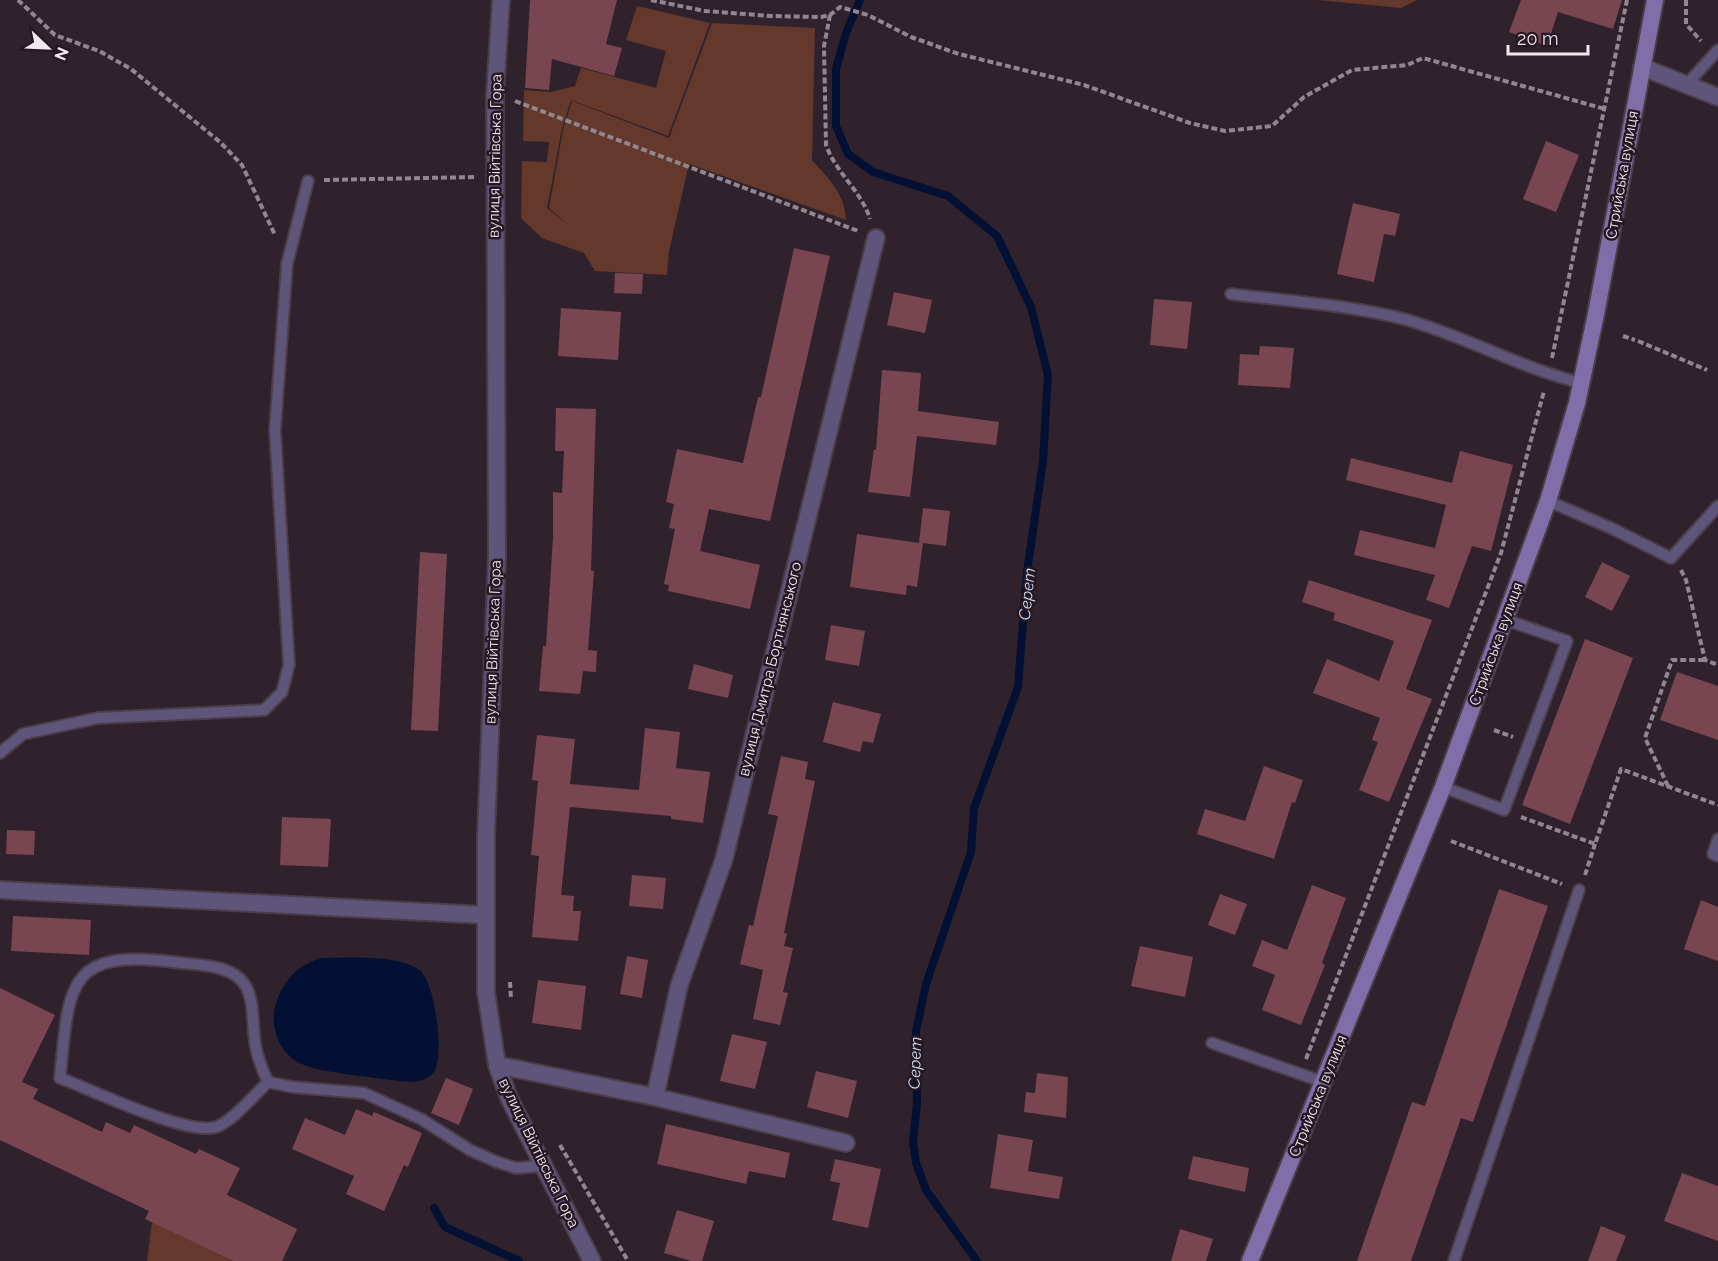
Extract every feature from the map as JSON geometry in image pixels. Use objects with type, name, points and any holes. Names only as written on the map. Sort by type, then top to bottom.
[{"type":"main road","name":"Стрийська вулиця","points":[[1250,1261],[1443,788],[1548,501],[1581,383],[1655,0]]},
{"type":"street","name":"вулиця Війтівська Гора","points":[[501,0],[495,94],[497,556],[484,915],[486,992],[497,1065],[509,1098],[592,1261]]},
{"type":"street","points":[[1642,67],[1718,97]]},
{"type":"street","name":"вулиця Дмитра Бортнянського","points":[[655,1098],[679,986],[724,859],[876,238]]},
{"type":"street","points":[[0,890],[484,915]]},
{"type":"street","points":[[497,1065],[655,1098],[846,1143]]},
{"type":"lane","points":[[1687,84],[1717,50]]},
{"type":"lane","points":[[0,753],[23,734],[98,717],[264,710],[282,692],[289,665],[275,430],[287,264],[308,181]]},
{"type":"lane","points":[[1231,294],[1355,309],[1404,320],[1549,375],[1581,383]]},
{"type":"lane","points":[[1548,501],[1611,528],[1671,558],[1718,506]]},
{"type":"lane","points":[[1443,788],[1504,810],[1567,641],[1506,620]]},
{"type":"lane","points":[[1718,839],[1713,854],[1718,856]]},
{"type":"lane","points":[[1454,1261],[1580,891]]},
{"type":"lane","points":[[146,958],[217,968],[239,977],[248,989],[255,1046],[268,1082],[226,1121],[217,1127],[200,1129],[176,1124],[60,1078],[67,1012],[75,986],[86,971],[116,961],[146,958]]},
{"type":"lane","points":[[1212,1043],[1300,1072],[1323,1082]]},
{"type":"lane","points":[[268,1082],[292,1087],[364,1094],[421,1119],[470,1150],[497,1162],[516,1168],[542,1166]]},
{"type":"path","points":[[18,0],[55,35],[99,51],[146,81],[232,154],[242,165],[265,209],[287,264]]},
{"type":"path","points":[[651,0],[705,11],[771,16],[830,15],[840,7],[868,15],[911,37],[959,54],[1084,85],[1190,123],[1225,131],[1272,126],[1304,97],[1352,70],[1407,65],[1423,58],[1605,109]]},
{"type":"path","points":[[1300,1072],[1501,554],[1549,375],[1627,0]]},
{"type":"path","points":[[1686,0],[1686,24],[1706,46],[1717,50]]},
{"type":"path","points":[[830,15],[824,46],[826,145],[836,166],[868,212],[876,238]]},
{"type":"path","points":[[495,94],[876,238]]},
{"type":"path","points":[[308,181],[494,177]]},
{"type":"path","points":[[1623,336],[1707,370]]},
{"type":"path","points":[[1671,558],[1686,580],[1705,660]]},
{"type":"path","points":[[1668,786],[1645,738],[1672,660],[1705,660],[1718,665]]},
{"type":"path","points":[[1451,841],[1580,891],[1621,769],[1718,805]]},
{"type":"path","points":[[1504,810],[1595,844]]},
{"type":"path","points":[[510,980],[512,1003]]},
{"type":"path","points":[[559,1144],[628,1261]]},
{"type":"shaded area","points":[[1318,0],[1417,0],[1401,8]]},
{"type":"shaded area","points":[[637,6],[710,23],[668,136],[571,100],[562,129],[547,208],[570,226],[549,208],[563,130],[572,101],[669,138],[712,23],[815,28],[812,160],[830,180],[843,202],[846,220],[689,164],[669,251],[667,275],[595,271],[584,253],[542,238],[521,218],[522,161],[547,162],[549,142],[523,141],[524,90],[551,92],[575,86],[581,68],[656,88],[666,51],[626,40]]},
{"type":"shaded area","points":[[152,1222],[233,1261],[147,1261]]},
{"type":"water","points":[[321,958],[398,961],[419,970],[425,976],[430,987],[436,1017],[439,1049],[435,1070],[429,1077],[409,1082],[330,1072],[305,1065],[289,1056],[279,1042],[274,1026],[277,1000],[284,985],[293,974],[305,965]]},
{"type":"building","points":[[530,0],[617,0],[606,44],[622,48],[614,76],[552,59],[549,90],[525,88]]},
{"type":"building","points":[[1521,0],[1622,0],[1613,29],[1558,12],[1547,46],[1509,32]]},
{"type":"building","points":[[1546,141],[1579,155],[1556,212],[1523,199]]},
{"type":"building","points":[[1353,203],[1400,214],[1395,236],[1384,234],[1374,282],[1337,274]]},
{"type":"building","points":[[794,248],[830,256],[770,521],[709,509],[700,551],[760,565],[750,609],[668,591],[669,585],[664,584],[675,529],[669,528],[674,504],[666,502],[677,449],[743,463],[758,397],[761,397]]},
{"type":"building","points":[[615,273],[643,274],[642,294],[614,293]]},
{"type":"building","points":[[894,292],[932,300],[925,333],[887,325]]},
{"type":"building","points":[[1154,299],[1192,302],[1187,349],[1150,345]]},
{"type":"building","points":[[561,308],[621,312],[618,360],[558,356]]},
{"type":"building","points":[[1260,346],[1294,348],[1290,388],[1238,385],[1240,354],[1259,355]]},
{"type":"building","points":[[882,370],[921,373],[918,411],[999,422],[996,445],[917,436],[910,497],[868,492],[874,449],[876,450]]},
{"type":"building","points":[[556,408],[596,409],[591,571],[594,571],[588,650],[597,651],[596,672],[583,671],[580,694],[539,691],[543,646],[546,646],[553,538],[553,492],[562,493],[564,451],[555,451]]},
{"type":"building","points":[[1460,451],[1513,465],[1491,551],[1472,546],[1449,608],[1426,600],[1435,575],[1354,555],[1360,530],[1435,548],[1446,505],[1346,480],[1351,458],[1452,483]]},
{"type":"building","points":[[923,508],[950,511],[946,546],[923,543],[917,587],[907,585],[906,595],[850,587],[857,534],[919,543]]},
{"type":"building","points":[[420,552],[447,554],[438,731],[411,730]]},
{"type":"building","points":[[1602,562],[1630,576],[1612,611],[1585,597]]},
{"type":"building","points":[[1309,580],[1432,620],[1406,689],[1432,699],[1389,802],[1359,790],[1378,742],[1372,740],[1380,718],[1313,693],[1327,659],[1379,681],[1394,641],[1333,620],[1335,613],[1302,602]]},
{"type":"building","points":[[831,625],[865,631],[859,666],[825,660]]},
{"type":"building","points":[[1585,639],[1633,658],[1570,824],[1522,805]]},
{"type":"building","points":[[694,664],[733,675],[728,698],[688,689]]},
{"type":"building","points":[[1677,672],[1718,686],[1718,740],[1660,720]]},
{"type":"building","points":[[833,702],[881,714],[873,743],[863,741],[860,752],[823,742]]},
{"type":"building","points":[[645,728],[680,732],[676,768],[710,772],[703,823],[671,819],[671,816],[570,807],[561,895],[574,896],[573,911],[581,911],[578,941],[532,937],[539,856],[531,855],[538,781],[532,780],[537,735],[575,739],[570,784],[639,790]]},
{"type":"building","points":[[781,756],[808,762],[805,779],[815,781],[784,933],[787,934],[784,946],[793,948],[783,992],[788,993],[780,1025],[753,1019],[763,970],[740,964],[749,925],[753,926],[778,816],[768,814]]},
{"type":"building","points":[[1264,766],[1303,780],[1295,803],[1292,802],[1274,859],[1197,834],[1205,809],[1245,821]]},
{"type":"building","points":[[282,817],[331,819],[328,867],[280,865]]},
{"type":"building","points":[[7,830],[35,831],[34,855],[6,854]]},
{"type":"building","points":[[632,875],[666,878],[663,909],[629,906]]},
{"type":"building","points":[[1312,885],[1346,898],[1322,963],[1325,965],[1301,1025],[1262,1010],[1275,975],[1252,966],[1262,940],[1287,950]]},
{"type":"building","points":[[1499,889],[1548,906],[1473,1122],[1461,1118],[1411,1261],[1357,1261],[1412,1102],[1425,1106]]},
{"type":"building","points":[[1220,894],[1247,904],[1235,935],[1208,925]]},
{"type":"building","points":[[1701,900],[1718,907],[1718,961],[1684,949]]},
{"type":"building","points":[[13,916],[91,920],[89,955],[11,951]]},
{"type":"building","points":[[1140,946],[1193,957],[1185,997],[1131,986]]},
{"type":"building","points":[[627,956],[648,960],[642,998],[620,994]]},
{"type":"building","points":[[538,980],[586,986],[581,1030],[532,1023]]},
{"type":"building","points":[[0,988],[55,1015],[22,1082],[38,1089],[33,1099],[102,1132],[106,1122],[130,1133],[134,1125],[196,1154],[199,1149],[240,1168],[227,1195],[297,1229],[282,1261],[233,1261],[145,1219],[149,1211],[0,1140]]},
{"type":"building","points":[[732,1034],[767,1042],[755,1089],[720,1081]]},
{"type":"building","points":[[816,1071],[857,1081],[848,1118],[807,1107]]},
{"type":"building","points":[[1037,1073],[1068,1077],[1066,1118],[1024,1112],[1026,1092],[1035,1093]]},
{"type":"building","points":[[446,1078],[473,1089],[459,1125],[431,1113]]},
{"type":"building","points":[[356,1109],[372,1116],[374,1112],[422,1133],[408,1167],[404,1165],[384,1211],[346,1194],[354,1176],[292,1149],[305,1118],[345,1135]]},
{"type":"building","points":[[666,1124],[790,1153],[785,1178],[749,1171],[746,1184],[657,1164]]},
{"type":"building","points":[[998,1134],[1033,1140],[1028,1171],[1063,1177],[1059,1199],[990,1188]]},
{"type":"building","points":[[1193,1156],[1249,1168],[1245,1192],[1188,1179]]},
{"type":"building","points":[[835,1159],[881,1169],[868,1228],[832,1220],[840,1183],[830,1181]]},
{"type":"building","points":[[1682,1173],[1718,1186],[1718,1241],[1664,1221]]},
{"type":"building","points":[[677,1210],[714,1221],[702,1261],[691,1261],[664,1253]]},
{"type":"building","points":[[1601,1226],[1626,1236],[1616,1261],[1588,1261]]},
{"type":"building","points":[[1180,1229],[1213,1239],[1206,1261],[1171,1261]]},
{"type":"waterway","name":"Серет","points":[[860,0],[846,33],[836,69],[836,126],[848,154],[873,172],[948,196],[997,236],[1031,307],[1048,375],[1043,461],[1027,572],[1018,687],[974,808],[971,852],[926,984],[916,1031],[917,1103],[913,1142],[916,1163],[926,1190],[977,1261]]},
{"type":"waterway","points":[[434,1208],[445,1227],[519,1261]]}]
